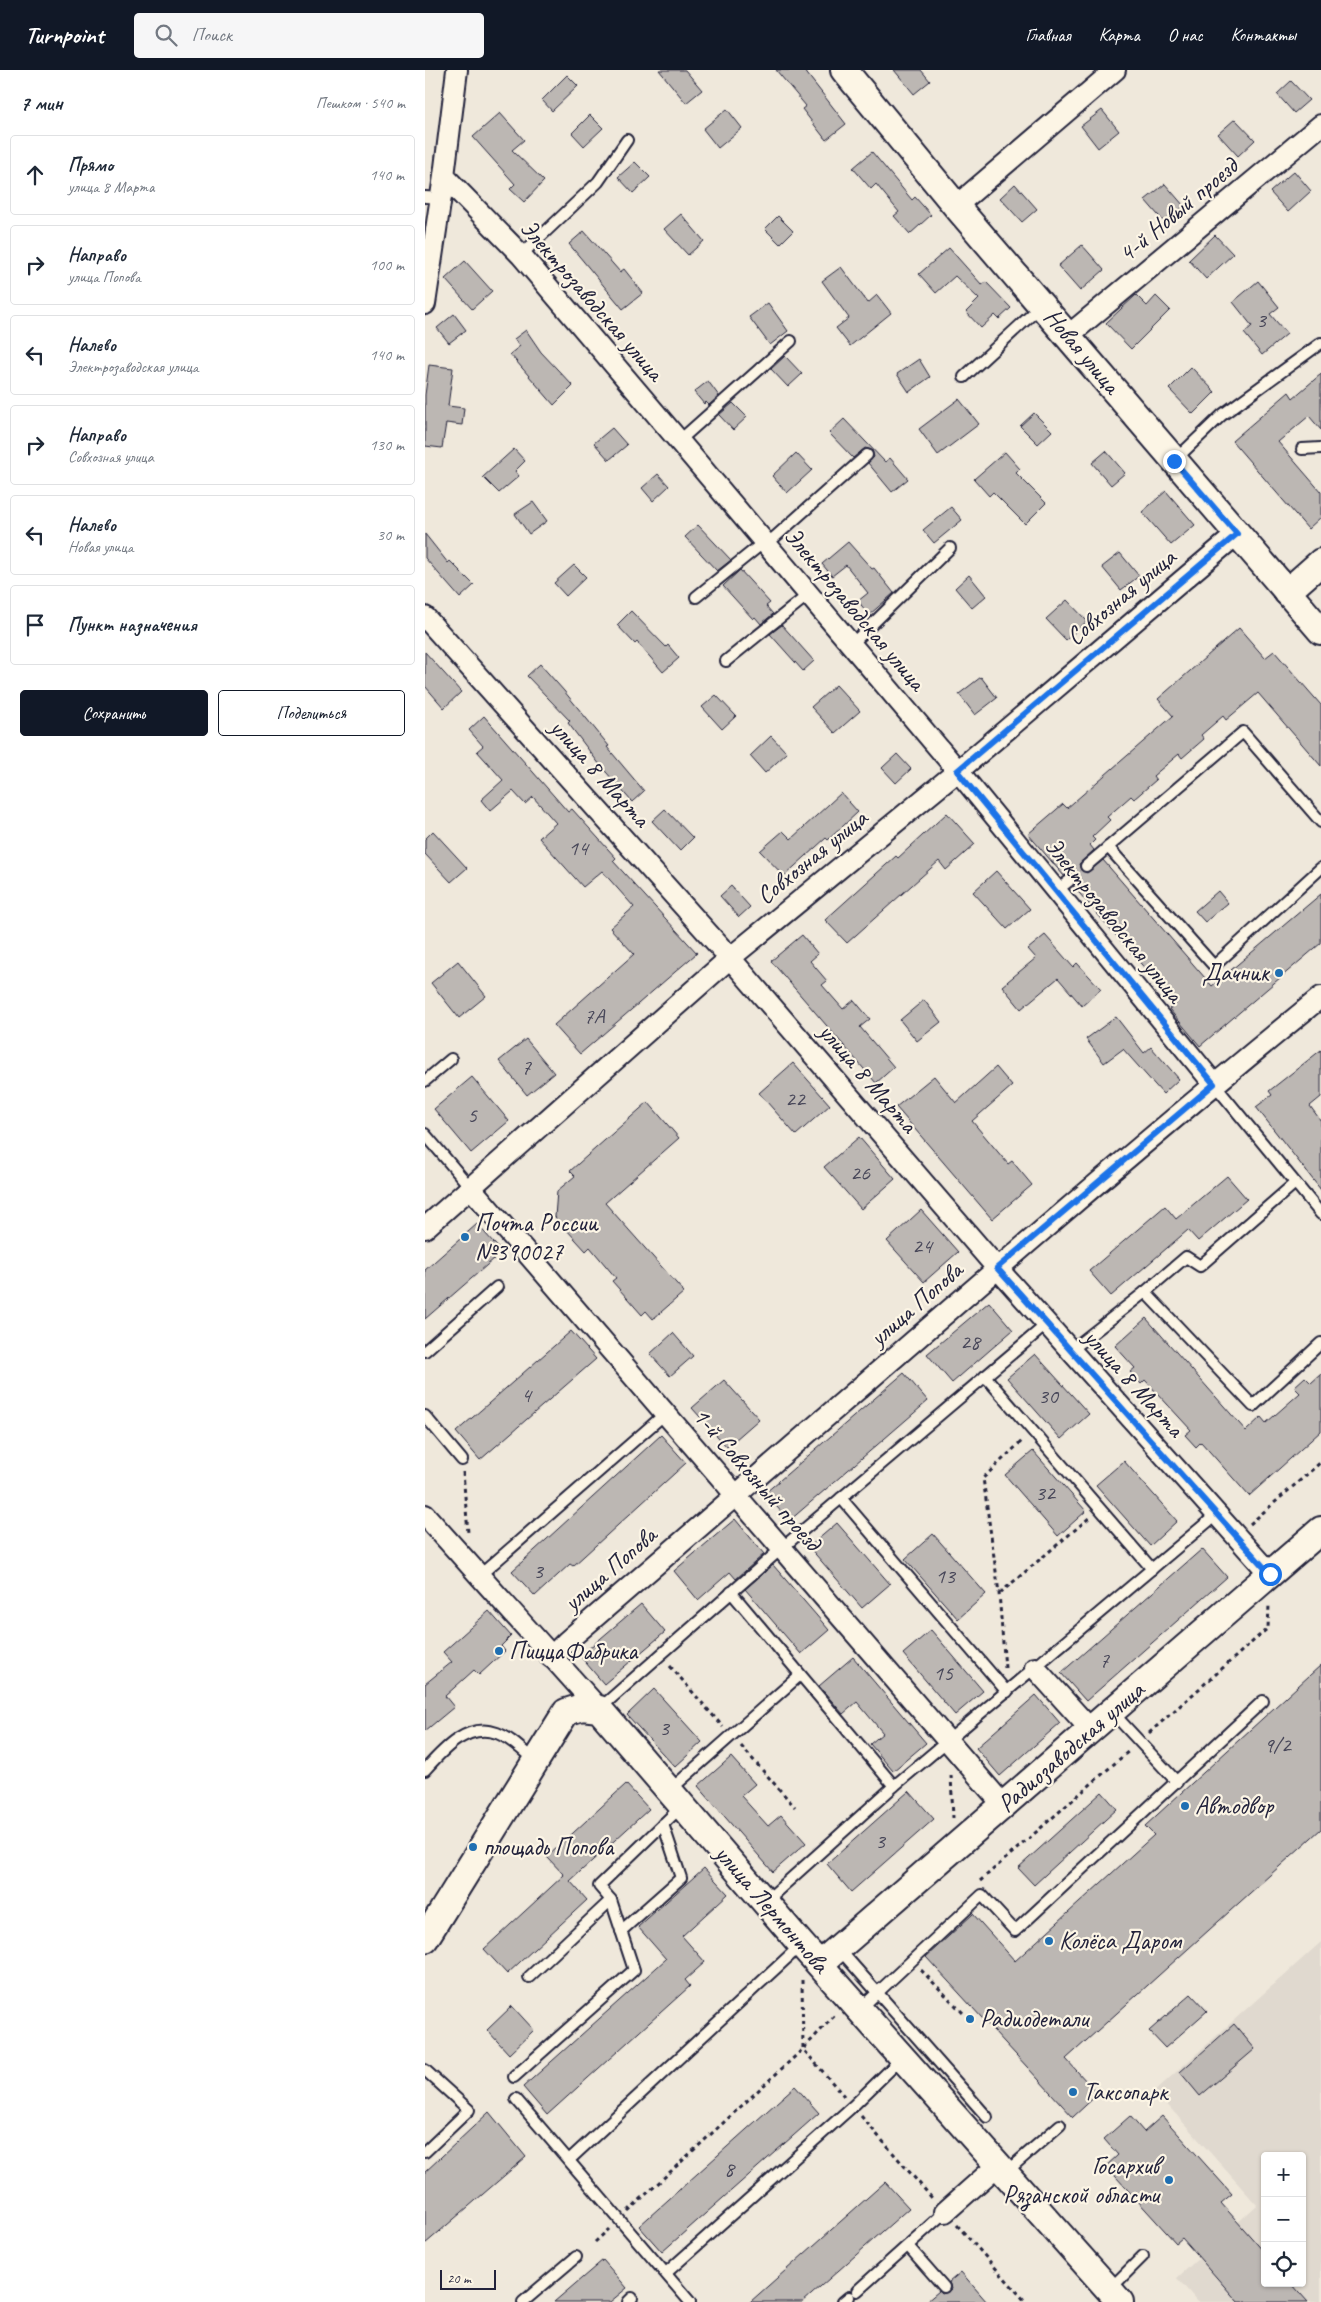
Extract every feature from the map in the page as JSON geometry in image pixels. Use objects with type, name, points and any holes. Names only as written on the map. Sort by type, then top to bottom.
[{"type":"street","points":[[425,304],[433,197],[444,176],[457,70]]},
{"type":"street","name":"Новая улица","points":[[844,70],[956,206],[1069,335],[1174,461],[1321,631]]},
{"type":"street","points":[[956,206],[1115,70]]},
{"type":"street","name":"4-й Новый проезд","points":[[1069,335],[1321,125]]},
{"type":"street","name":"Электрозаводская улица","points":[[444,176],[521,256],[957,771],[1063,886],[1214,1084]]},
{"type":"street","name":"Совхозная улица","points":[[425,1228],[731,958],[957,771],[1237,534]]},
{"type":"street","points":[[1287,592],[1321,562]]},
{"type":"street","name":"улица 8 Марта","points":[[425,617],[731,958],[997,1268],[1270,1574]]},
{"type":"street","name":"улица Попова","points":[[551,1657],[567,1641],[997,1268],[1214,1084],[1321,998]]},
{"type":"street","name":"1-й Совхозный проезд","points":[[470,1187],[1004,1806]]},
{"type":"street","name":"улица Лермонтова","points":[[425,1515],[599,1709],[801,1944],[829,1956],[855,2004],[1114,2296]]},
{"type":"street","name":"Радиозаводская улица","points":[[829,1956],[1321,1530]]},
{"type":"street","points":[[1035,1668],[1091,1730]]},
{"type":"street","points":[[426,1934],[566,1712],[582,1707],[599,1709]]},
{"type":"street","points":[[945,2212],[1002,2169]]},
{"type":"lane","points":[[521,256],[598,182],[627,140]]},
{"type":"lane","points":[[964,377],[1042,305]]},
{"type":"lane","points":[[679,441],[791,341]]},
{"type":"lane","points":[[1174,461],[1222,415],[1321,343]]},
{"type":"lane","points":[[1302,449],[1321,448]]},
{"type":"lane","points":[[696,597],[765,543],[867,454]]},
{"type":"lane","points":[[851,645],[950,548]]},
{"type":"lane","points":[[726,660],[809,595]]},
{"type":"lane","points":[[1086,866],[1243,732],[1321,822]]},
{"type":"lane","points":[[1108,848],[1213,966],[1321,868]]},
{"type":"lane","points":[[425,1081],[451,1059]]},
{"type":"lane","points":[[1214,1084],[1321,1214]]},
{"type":"lane","points":[[425,1134],[470,1187]]},
{"type":"lane","points":[[1070,1351],[1186,1257],[1200,1266],[1295,1182]]},
{"type":"lane","points":[[425,1351],[497,1286]]},
{"type":"lane","points":[[1145,1292],[1253,1406],[1321,1343]]},
{"type":"lane","points":[[599,1709],[782,1548],[1047,1324]]},
{"type":"lane","points":[[985,1376],[1152,1569]]},
{"type":"lane","points":[[479,1576],[666,1413]]},
{"type":"lane","points":[[425,1416],[463,1460]]},
{"type":"lane","points":[[841,1498],[1007,1692]]},
{"type":"lane","points":[[766,1902],[894,1786],[949,1742],[1217,1514]]},
{"type":"lane","points":[[731,1592],[894,1786]]},
{"type":"lane","points":[[514,2077],[634,1970],[611,1900],[599,1886],[663,1824],[676,1798],[800,1675]]},
{"type":"lane","points":[[855,2004],[878,1991],[982,1895],[1015,1931],[1263,1701]]},
{"type":"lane","points":[[1111,1712],[1177,1782]]},
{"type":"lane","points":[[425,1770],[446,1746],[480,1731],[497,1733],[535,1761]]},
{"type":"lane","points":[[621,1931],[681,1878],[663,1824]]},
{"type":"lane","points":[[529,1976],[611,1900]]},
{"type":"lane","points":[[569,2160],[801,1944]]},
{"type":"lane","points":[[829,1956],[878,1991],[987,2117]]},
{"type":"lane","points":[[666,2273],[853,2106],[903,2058]]},
{"type":"lane","points":[[425,2070],[469,2110],[425,2152]]},
{"type":"lane","points":[[516,2099],[690,2302]]},
{"type":"lane","points":[[1002,2169],[1060,2125]]},
{"type":"lane","points":[[850,2297],[945,2212]]},
{"type":"lane","points":[[908,2246],[944,2287]]},
{"type":"lane","points":[[1114,2296],[1143,2256]]},
{"type":"lane","points":[[523,2302],[576,2257]]},
{"type":"path","points":[[1007,1692],[999,1593],[983,1478],[1032,1431]]},
{"type":"path","points":[[463,1460],[469,1540]]},
{"type":"path","points":[[1236,1536],[1321,1462]]},
{"type":"path","points":[[999,1593],[1100,1509]]},
{"type":"path","points":[[979,1881],[1268,1628],[1269,1600]]},
{"type":"path","points":[[949,1742],[955,1848]]},
{"type":"path","points":[[801,1944],[803,2049],[1026,2302]]},
{"type":"path","points":[[912,1960],[963,2013]]},
{"type":"path","points":[[595,2242],[803,2049],[855,2004]]},
{"type":"shaded area","points":[[1321,1942],[1321,2302],[1198,2302],[1177,2278],[1257,2205],[1155,2091]]},
{"type":"building","points":[[659,70],[685,70],[702,90],[686,103]]},
{"type":"building","points":[[776,70],[804,70],[846,124],[826,140],[802,109],[806,106]]},
{"type":"building","points":[[894,70],[921,70],[930,81],[914,94]]},
{"type":"building","points":[[567,75],[578,86],[552,111],[542,100]]},
{"type":"building","points":[[1291,81],[1309,100],[1294,113],[1277,94]]},
{"type":"building","points":[[727,109],[742,128],[718,148],[703,129]]},
{"type":"building","points":[[1102,110],[1119,131],[1098,148],[1081,126]]},
{"type":"building","points":[[500,113],[524,140],[512,150],[544,181],[524,202],[510,189],[515,184],[473,137]]},
{"type":"building","points":[[590,115],[603,128],[584,146],[572,133]]},
{"type":"building","points":[[1235,119],[1255,140],[1238,156],[1218,134]]},
{"type":"building","points":[[872,152],[912,200],[915,197],[931,215],[910,234],[894,216],[899,212],[876,184],[871,189],[853,168]]},
{"type":"building","points":[[635,162],[650,177],[633,193],[618,177]]},
{"type":"building","points":[[1294,171],[1311,191],[1288,212],[1270,192]]},
{"type":"building","points":[[1015,184],[1037,209],[1022,222],[1000,198]]},
{"type":"building","points":[[1165,184],[1184,206],[1165,223],[1145,200]]},
{"type":"building","points":[[681,214],[704,241],[688,255],[664,229]]},
{"type":"building","points":[[778,216],[793,231],[780,244],[765,229]]},
{"type":"building","points":[[584,231],[620,272],[624,269],[643,293],[623,309],[569,244]]},
{"type":"building","points":[[1215,235],[1233,254],[1206,279],[1189,260]]},
{"type":"building","points":[[1082,245],[1104,270],[1080,291],[1058,266]]},
{"type":"building","points":[[949,248],[982,285],[986,282],[1011,308],[999,319],[995,315],[981,328],[966,312],[979,299],[955,276],[936,293],[919,274]]},
{"type":"building","points":[[465,261],[492,291],[472,309],[445,279]]},
{"type":"building","points":[[841,267],[868,303],[877,295],[891,313],[850,346],[836,328],[849,318],[822,281]]},
{"type":"building","points":[[1258,281],[1279,307],[1270,314],[1287,334],[1262,355],[1244,333],[1252,326],[1233,302]]},
{"type":"building","points":[[1136,295],[1147,306],[1156,296],[1170,310],[1131,349],[1106,323]]},
{"type":"building","points":[[768,303],[788,331],[770,345],[749,317]]},
{"type":"building","points":[[454,314],[466,330],[449,343],[437,328]]},
{"type":"building","points":[[526,330],[541,352],[573,386],[554,405],[510,354],[520,346],[514,339]]},
{"type":"building","points":[[785,356],[802,374],[788,387],[771,369]]},
{"type":"building","points":[[919,359],[930,377],[909,392],[897,374]]},
{"type":"building","points":[[429,365],[453,368],[448,406],[464,408],[462,425],[446,423],[442,448],[425,446],[425,395]]},
{"type":"building","points":[[1191,367],[1215,392],[1193,414],[1169,389]]},
{"type":"building","points":[[1321,374],[1321,430],[1309,416],[1278,442],[1321,492],[1321,517],[1308,529],[1232,441],[1289,392],[1293,398]]},
{"type":"building","points":[[708,381],[719,396],[709,405],[706,402],[704,404],[694,392]]},
{"type":"building","points":[[959,399],[979,424],[938,455],[919,429]]},
{"type":"building","points":[[733,403],[747,417],[733,430],[719,415]]},
{"type":"building","points":[[1034,413],[1052,431],[1038,444],[1020,426]]},
{"type":"building","points":[[844,419],[885,462],[890,458],[908,479],[892,492],[868,463],[874,457],[872,450],[865,448],[853,458],[829,433]]},
{"type":"building","points":[[612,428],[627,445],[609,460],[594,443]]},
{"type":"building","points":[[514,449],[525,461],[515,471],[519,476],[499,493],[483,477]]},
{"type":"building","points":[[1106,451],[1125,473],[1111,485],[1092,463]]},
{"type":"building","points":[[1005,452],[1020,469],[1016,473],[1046,503],[1025,524],[993,492],[989,496],[974,479]]},
{"type":"building","points":[[796,453],[812,470],[787,493],[772,476]]},
{"type":"building","points":[[658,474],[669,486],[653,501],[642,488]]},
{"type":"building","points":[[1166,491],[1195,525],[1171,545],[1142,512]]},
{"type":"building","points":[[533,502],[547,521],[529,534],[515,514]]},
{"type":"building","points":[[951,507],[962,520],[934,543],[923,530]]},
{"type":"building","points":[[698,525],[731,560],[717,571],[685,537]]},
{"type":"building","points":[[425,534],[448,563],[450,561],[474,585],[460,598],[425,558]]},
{"type":"building","points":[[848,542],[872,569],[874,568],[894,593],[869,615],[858,601],[868,593],[846,565],[832,576],[822,564]]},
{"type":"building","points":[[1120,553],[1139,576],[1121,590],[1102,567]]},
{"type":"building","points":[[574,565],[586,577],[566,596],[554,583]]},
{"type":"building","points":[[740,570],[770,603],[766,606],[773,614],[761,624],[755,617],[753,619],[723,586]]},
{"type":"building","points":[[969,575],[986,596],[972,608],[955,588]]},
{"type":"building","points":[[1067,600],[1087,621],[1066,640],[1046,619]]},
{"type":"building","points":[[631,611],[666,647],[668,645],[679,658],[663,672],[637,642],[635,644],[617,625]]},
{"type":"building","points":[[782,625],[814,661],[803,671],[770,634]]},
{"type":"building","points":[[1239,628],[1265,658],[1274,651],[1321,705],[1321,766],[1258,693],[1226,720],[1223,716],[1201,735],[1204,739],[1182,758],[1179,754],[1153,776],[1156,780],[1134,799],[1131,796],[1107,817],[1110,820],[1092,837],[1095,840],[1090,845],[1094,850],[1079,864],[1081,870],[1087,873],[1103,860],[1212,986],[1321,894],[1321,943],[1200,1046],[1169,1009],[1176,1004],[1073,886],[1076,881],[1074,876],[1069,874],[1064,876],[1028,834],[1063,804],[1067,808],[1173,716],[1158,699]]},
{"type":"building","points":[[425,652],[461,692],[444,708],[425,686]]},
{"type":"building","points":[[540,664],[644,791],[632,802],[600,765],[568,723],[570,721],[527,676]]},
{"type":"building","points":[[981,677],[997,698],[975,715],[959,694]]},
{"type":"building","points":[[836,685],[860,711],[835,733],[811,707]]},
{"type":"building","points":[[716,695],[736,716],[722,729],[702,707]]},
{"type":"building","points":[[484,716],[568,812],[572,809],[616,858],[613,861],[697,953],[580,1054],[554,1025],[634,954],[610,928],[634,907],[602,871],[583,887],[539,838],[556,823],[533,797],[525,804],[513,791],[490,811],[481,800],[503,780],[477,751],[483,746],[469,730]]},
{"type":"building","points":[[771,736],[787,753],[765,773],[750,756]]},
{"type":"building","points":[[897,754],[911,769],[896,783],[882,768]]},
{"type":"building","points":[[841,793],[858,812],[828,840],[826,838],[784,876],[760,851],[783,831],[791,839]]},
{"type":"building","points":[[665,809],[693,838],[680,851],[652,821]]},
{"type":"building","points":[[947,813],[975,844],[946,870],[939,861],[847,943],[825,920],[896,856],[898,858]]},
{"type":"building","points":[[433,831],[467,868],[451,882],[425,854],[425,839]]},
{"type":"building","points":[[996,871],[1030,909],[1007,929],[973,892]]},
{"type":"building","points":[[731,886],[750,907],[739,917],[720,896]]},
{"type":"building","points":[[1218,891],[1228,903],[1205,922],[1195,911]]},
{"type":"building","points":[[802,935],[818,954],[810,961],[827,981],[822,985],[843,1009],[854,1000],[870,1019],[860,1027],[894,1067],[876,1083],[771,961]]},
{"type":"building","points":[[1045,935],[1073,967],[1077,963],[1101,989],[1082,1006],[1058,978],[1021,1009],[1002,986],[1036,958],[1028,949]]},
{"type":"building","points":[[458,961],[486,996],[459,1018],[431,983]]},
{"type":"building","points":[[924,1000],[941,1022],[917,1041],[900,1020]]},
{"type":"building","points":[[1116,1017],[1144,1053],[1151,1047],[1179,1079],[1163,1094],[1123,1049],[1104,1063],[1086,1039]]},
{"type":"building","points":[[526,1039],[554,1073],[527,1095],[499,1061]]},
{"type":"building","points":[[1321,1050],[1321,1097],[1310,1106],[1321,1121],[1321,1190],[1256,1107],[1272,1095],[1269,1091]]},
{"type":"building","points":[[793,1063],[830,1105],[796,1135],[759,1093]]},
{"type":"building","points":[[996,1067],[1012,1086],[972,1121],[1008,1164],[1012,1161],[1032,1185],[992,1219],[896,1107],[934,1076],[956,1103]]},
{"type":"building","points":[[472,1077],[509,1121],[471,1153],[434,1109]]},
{"type":"building","points":[[648,1102],[679,1138],[605,1203],[684,1292],[653,1319],[646,1311],[642,1315],[612,1281],[616,1278],[590,1247],[586,1251],[555,1217],[557,1191],[575,1176],[570,1171]]},
{"type":"building","points":[[859,1137],[895,1179],[861,1209],[824,1167]]},
{"type":"building","points":[[1227,1176],[1247,1199],[1198,1241],[1188,1230],[1111,1296],[1089,1271],[1165,1206],[1176,1219]]},
{"type":"building","points":[[921,1210],[958,1252],[924,1282],[887,1241]]},
{"type":"building","points":[[477,1224],[502,1252],[425,1319],[425,1270]]},
{"type":"building","points":[[989,1302],[1013,1330],[952,1383],[927,1354]]},
{"type":"building","points":[[1146,1318],[1246,1431],[1261,1417],[1266,1423],[1300,1393],[1294,1387],[1305,1377],[1311,1383],[1321,1374],[1321,1431],[1249,1496],[1201,1442],[1196,1447],[1185,1435],[1191,1430],[1145,1380],[1141,1384],[1130,1372],[1135,1368],[1115,1346]]},
{"type":"building","points":[[571,1331],[596,1359],[480,1460],[456,1432]]},
{"type":"building","points":[[673,1333],[693,1356],[670,1376],[650,1354]]},
{"type":"building","points":[[1035,1354],[1089,1414],[1061,1439],[1007,1378]]},
{"type":"building","points":[[904,1373],[928,1401],[789,1521],[765,1493]]},
{"type":"building","points":[[724,1380],[759,1419],[727,1447],[692,1408]]},
{"type":"building","points":[[661,1435],[686,1463],[573,1566],[570,1564],[535,1596],[512,1571]]},
{"type":"building","points":[[1033,1451],[1086,1511],[1058,1536],[1005,1475]]},
{"type":"building","points":[[1124,1461],[1177,1521],[1150,1546],[1096,1485]]},
{"type":"building","points":[[735,1519],[764,1554],[736,1579],[730,1572],[698,1600],[674,1571]]},
{"type":"building","points":[[837,1523],[890,1584],[862,1608],[809,1547]]},
{"type":"building","points":[[933,1534],[986,1594],[958,1619],[905,1559]]},
{"type":"building","points":[[1202,1549],[1227,1577],[1086,1701],[1061,1673]]},
{"type":"building","points":[[773,1565],[829,1630],[801,1654],[745,1589]]},
{"type":"building","points":[[641,1604],[665,1632],[604,1684],[580,1656]]},
{"type":"building","points":[[489,1611],[511,1636],[501,1646],[505,1651],[479,1675],[474,1670],[445,1696],[454,1707],[425,1731],[425,1684],[452,1662],[443,1652]]},
{"type":"building","points":[[931,1630],[983,1691],[955,1715],[903,1654]]},
{"type":"building","points":[[853,1657],[926,1743],[893,1771],[870,1744],[883,1733],[857,1702],[843,1714],[819,1686]]},
{"type":"building","points":[[1321,1665],[1321,1829],[1066,2059],[1098,2094],[1073,2117],[926,1957],[973,1914],[1015,1961],[1154,1835],[1145,1826]]},
{"type":"building","points":[[654,1689],[702,1742],[675,1767],[627,1715]]},
{"type":"building","points":[[1036,1695],[1060,1723],[1000,1776],[976,1748]]},
{"type":"building","points":[[731,1757],[755,1784],[741,1796],[768,1826],[781,1815],[806,1843],[773,1872],[698,1786]]},
{"type":"building","points":[[626,1784],[649,1809],[570,1881],[587,1900],[507,1974],[484,1949],[564,1875],[547,1857]]},
{"type":"building","points":[[909,1791],[934,1819],[851,1892],[827,1864]]},
{"type":"building","points":[[1102,1792],[1117,1809],[1034,1885],[1018,1868]]},
{"type":"building","points":[[704,1868],[728,1894],[682,1936],[705,1962],[685,1980],[690,1986],[547,2115],[523,2087],[666,1959],[638,1927]]},
{"type":"building","points":[[1191,1994],[1207,2011],[1165,2048],[1149,2031]]},
{"type":"building","points":[[512,2006],[534,2030],[509,2054],[487,2030]]},
{"type":"building","points":[[1234,2024],[1255,2049],[1200,2096],[1180,2072]]},
{"type":"building","points":[[795,2086],[819,2113],[662,2252],[639,2226]]},
{"type":"building","points":[[489,2112],[526,2157],[425,2244],[425,2172]]},
{"type":"building","name":"Госархив Рязанской области","points":[[1130,2116],[1144,2132],[1162,2116],[1232,2194],[1221,2203],[1261,2248],[1261,2287],[1295,2287],[1308,2302],[1238,2302],[1182,2238],[1176,2243],[1106,2166],[1118,2155],[1104,2139]]},
{"type":"building","points":[[885,2182],[909,2208],[803,2302],[750,2302]]},
{"type":"building","points":[[603,2260],[627,2288],[610,2302],[554,2302]]},
{"type":"building","points":[[961,2272],[987,2302],[926,2302],[939,2291],[942,2294],[948,2292],[951,2289],[949,2282]]},
{"type":"place","name":"Дачник","points":[[1279,973]]},
{"type":"place","name":"Почта России №390027","points":[[465,1237]]},
{"type":"place","name":"ПиццаФабрика","points":[[499,1651]]},
{"type":"place","name":"Автодвор","points":[[1185,1806]]},
{"type":"place","name":"площадь Попова","points":[[473,1847]]},
{"type":"place","name":"Колёса Даром","points":[[1049,1941]]},
{"type":"place","name":"Радиодетали","points":[[970,2019]]},
{"type":"place","name":"Таксопарк","points":[[1073,2092]]},
{"type":"place","name":"Госархив Рязанской области","points":[[1169,2180]]},
{"type":"route","points":[[1174,461],[1237,534],[957,771],[1214,1084],[997,1268],[1270,1574]]}]
